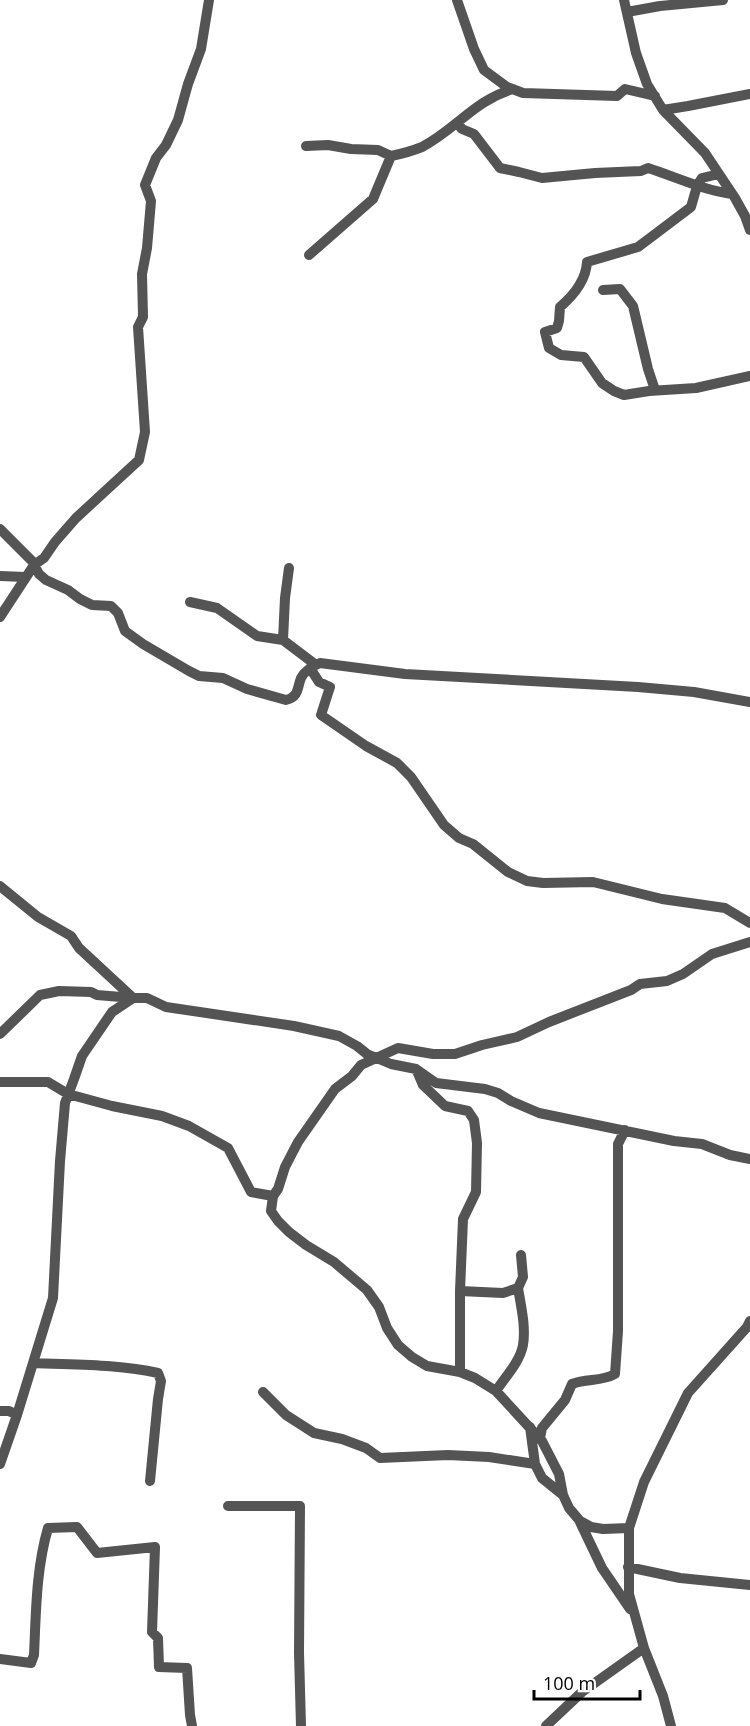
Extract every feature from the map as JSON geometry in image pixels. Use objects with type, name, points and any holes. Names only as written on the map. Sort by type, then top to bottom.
[{"type":"street","points":[[0,617],[34,565],[44,558],[76,518],[139,460],[145,432],[138,327],[143,317],[142,274],[147,249],[151,201],[145,185],[156,158],[166,145],[178,120],[201,49],[209,0]]},
{"type":"street","points":[[458,0],[474,50],[484,70],[507,87],[523,93],[617,96],[625,89],[655,96]]},
{"type":"street","points":[[723,0],[660,6],[625,4],[636,53],[647,84],[663,110],[705,153],[745,216],[750,230]]},
{"type":"street","points":[[306,146],[328,145],[378,150],[391,156],[422,147],[488,99],[498,93],[513,89]]},
{"type":"street","points":[[663,110],[750,94]]},
{"type":"street","points":[[457,123],[462,129],[474,134],[500,168],[542,178],[641,171],[648,168],[696,186],[732,194]]},
{"type":"street","points":[[309,255],[372,199],[391,156]]},
{"type":"street","points":[[719,174],[702,178],[696,186],[691,207],[638,247],[587,262],[586,273],[575,294],[560,307],[560,321],[557,328],[545,332],[549,348],[561,356],[587,358],[597,378],[614,391],[624,395],[655,390],[696,388],[750,376]]},
{"type":"street","points":[[603,290],[621,290],[633,306],[655,390]]},
{"type":"street","points":[[0,529],[32,561],[39,574],[46,580],[92,605],[111,606],[118,613],[125,631],[143,644],[199,676],[223,678],[247,689],[286,700],[292,699],[297,693],[302,676],[320,663],[405,674],[694,692],[750,702]]},
{"type":"street","points":[[283,640],[289,568]]},
{"type":"street","points":[[0,576],[25,577]]},
{"type":"street","points":[[190,602],[217,608],[257,636],[283,640],[313,666],[318,681],[330,687],[321,715],[366,746],[397,763],[411,777],[444,825],[459,838],[473,844],[508,872],[527,881],[593,882],[662,899],[725,908],[750,923]]},
{"type":"street","points":[[0,886],[38,917],[70,936],[79,948],[134,998]]},
{"type":"street","points":[[634,1615],[602,1568],[580,1521],[569,1508],[563,1495],[560,1474],[540,1438],[496,1390],[460,1372],[427,1366],[398,1345],[387,1328],[379,1307],[367,1290],[334,1262],[306,1245],[278,1221],[271,1211],[273,1196],[298,1142],[335,1089],[352,1076],[361,1065],[398,1048],[433,1054],[455,1054],[517,1036],[631,990],[640,984],[667,981],[683,974],[712,954],[750,942]]},
{"type":"street","points":[[0,1034],[40,995],[58,991],[80,991],[97,995],[147,998],[166,1007],[294,1026],[339,1036],[367,1054],[391,1064],[416,1069],[436,1083],[485,1089],[539,1113],[674,1141],[702,1144],[730,1155],[750,1159]]},
{"type":"street","points":[[0,1464],[52,1298],[65,1103],[82,1056],[101,1027],[112,1012],[134,998]]},
{"type":"street","points":[[416,1069],[423,1085],[444,1106],[468,1111],[474,1120],[477,1143],[476,1192],[463,1219],[460,1372]]},
{"type":"street","points":[[0,1082],[48,1082],[68,1094],[162,1116],[189,1126],[228,1148],[251,1192],[273,1196]]},
{"type":"street","points":[[540,1438],[542,1428],[566,1400],[572,1384],[608,1378],[615,1374],[618,1331],[618,1144],[626,1130]]},
{"type":"street","points":[[496,1390],[516,1363],[523,1346],[523,1324],[518,1288],[523,1277],[521,1255]]},
{"type":"street","points":[[460,1291],[503,1293],[518,1288]]},
{"type":"street","points":[[671,1726],[663,1696],[644,1648],[629,1594],[629,1528],[644,1482],[688,1393],[750,1321]]},
{"type":"street","points":[[33,1363],[95,1366],[158,1373],[161,1381],[150,1480]]},
{"type":"street","points":[[263,1392],[286,1415],[314,1433],[342,1439],[366,1448],[380,1458],[448,1455],[489,1457],[535,1464]]},
{"type":"street","points":[[0,1411],[17,1414]]},
{"type":"street","points":[[530,1427],[535,1464],[542,1478],[563,1495]]},
{"type":"street","points":[[228,1506],[300,1506],[301,1726]]},
{"type":"street","points":[[580,1521],[597,1528],[629,1528]]},
{"type":"street","points":[[0,1659],[31,1663],[34,1655],[38,1590],[48,1528],[76,1527],[97,1552],[155,1547],[152,1632],[158,1638],[159,1667],[187,1668],[192,1726]]},
{"type":"street","points":[[628,1567],[680,1578],[750,1585]]},
{"type":"street","points":[[546,1726],[582,1692],[644,1648]]}]
